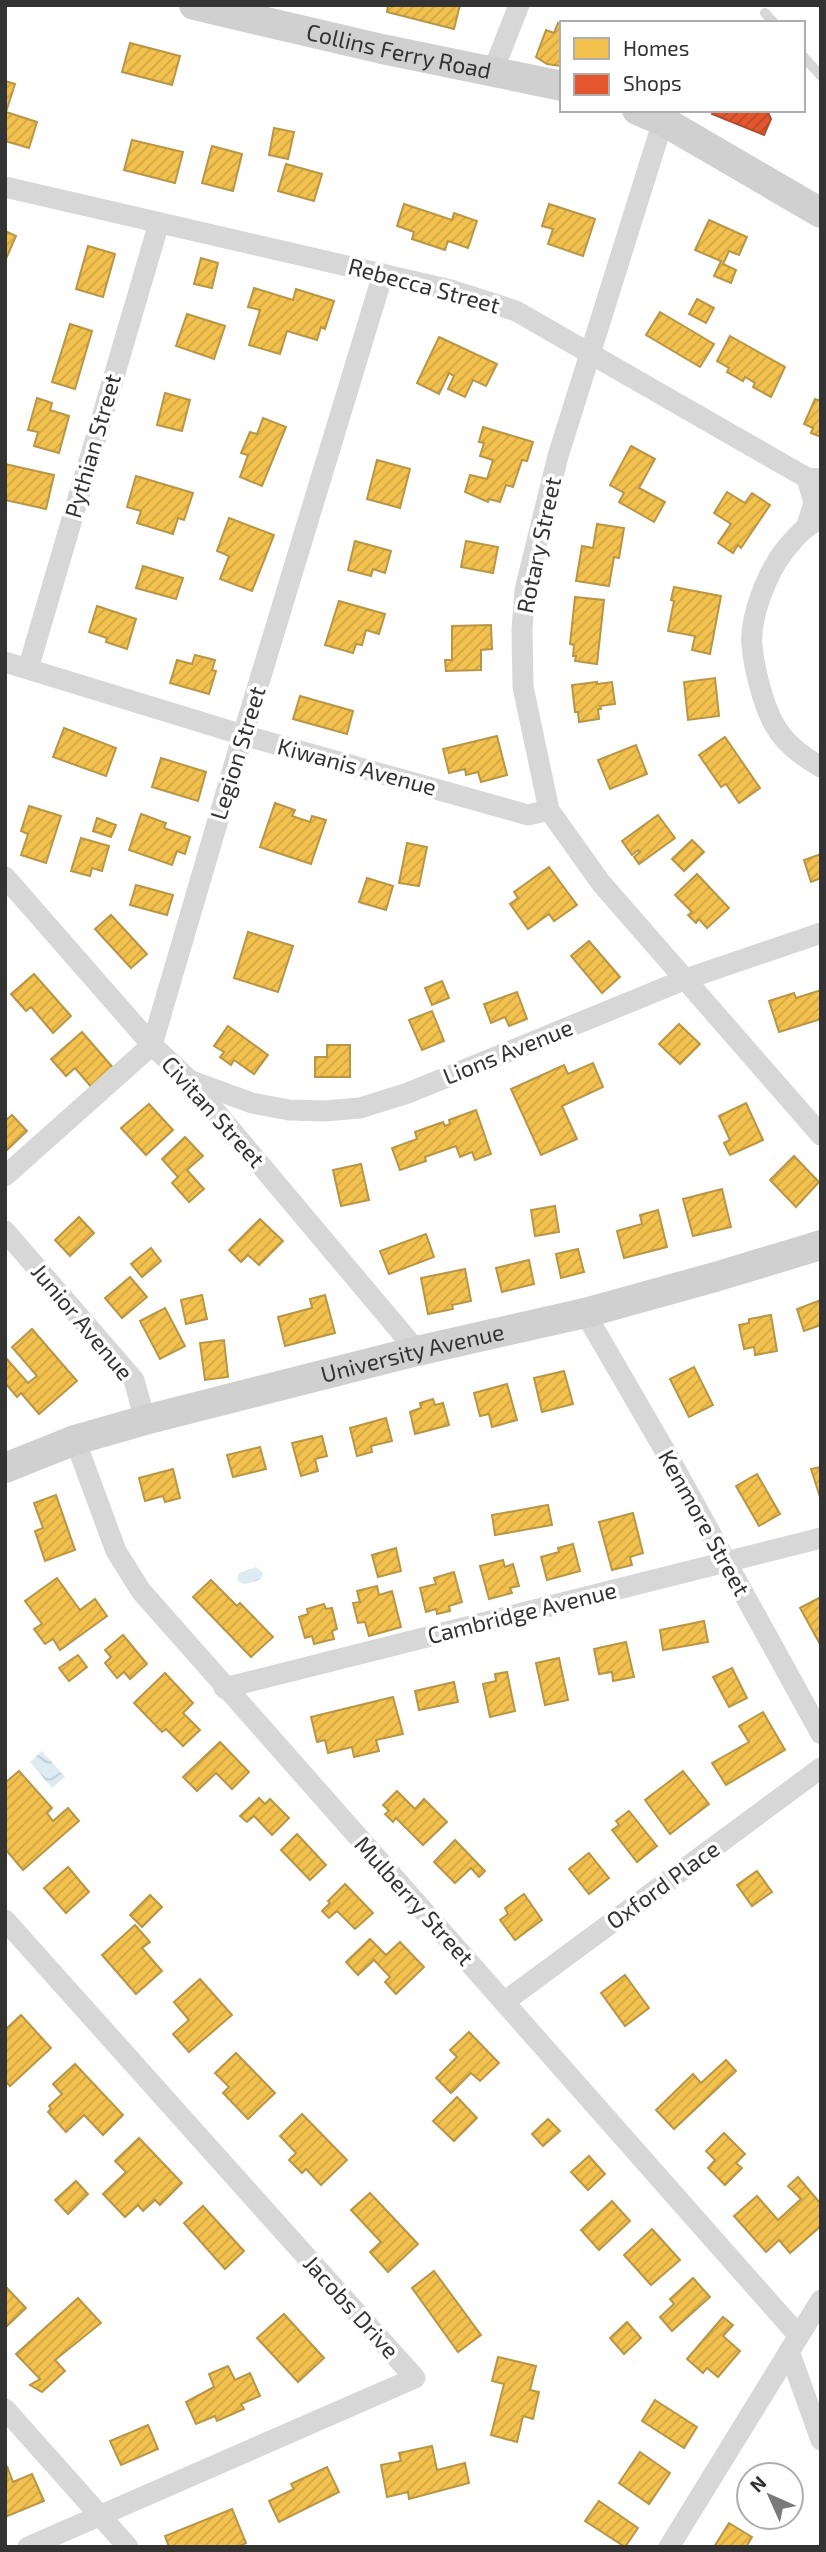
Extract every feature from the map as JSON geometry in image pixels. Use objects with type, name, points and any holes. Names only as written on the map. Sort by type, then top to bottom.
[{"type":"street","name":"Collins Ferry Road","points":[[194,5],[560,86]]},
{"type":"street","points":[[493,71],[519,5]]},
{"type":"street","points":[[650,116],[821,213]]},
{"type":"street","name":"Rotary Street","points":[[650,116],[590,352],[558,456],[525,590],[522,629],[523,687],[549,810],[601,884],[821,1135]]},
{"type":"street","name":"Rebecca Street","points":[[5,187],[450,290],[516,311],[814,478]]},
{"type":"street","name":"Pythian Street","points":[[28,669],[159,223]]},
{"type":"street","name":"Legion Street","points":[[152,1045],[383,274]]},
{"type":"street","points":[[814,478],[814,522],[775,563],[759,600],[751,644],[761,687],[774,724],[800,755],[821,767]]},
{"type":"street","name":"Kiwanis Avenue","points":[[5,662],[243,736],[528,815],[549,810]]},
{"type":"street","name":"Civitan Street","points":[[5,877],[152,1045],[189,1080],[416,1351]]},
{"type":"street","name":"Lions Avenue","points":[[189,1080],[264,1105],[289,1110],[360,1108],[408,1093],[686,979],[821,933]]},
{"type":"street","points":[[5,1176],[152,1045]]},
{"type":"street","points":[[241,1142],[243,1127],[250,1116],[264,1105]]},
{"type":"street","name":"Junior Avenue","points":[[5,1231],[134,1380],[145,1420]]},
{"type":"street","name":"University Avenue","points":[[5,1468],[75,1440],[145,1420],[416,1351],[585,1313],[715,1278],[821,1245]]},
{"type":"street","name":"Kenmore Street","points":[[585,1313],[668,1456],[821,1734]]},
{"type":"street","name":"Mulberry Street","points":[[75,1440],[116,1551],[141,1591],[224,1688],[505,2002],[794,2343],[821,2440]]},
{"type":"street","name":"Cambridge Avenue","points":[[224,1688],[821,1538]]},
{"type":"street","name":"Oxford Place","points":[[505,2002],[821,1768]]},
{"type":"street","name":"Jacobs Drive","points":[[5,1920],[415,2378],[28,2547]]},
{"type":"street","points":[[669,2547],[821,2300]]},
{"type":"street","points":[[6,2410],[128,2547]]},
{"type":"lane","points":[[765,13],[772,21]]},
{"type":"lane","points":[[805,58],[819,71]]},
{"type":"water","points":[[256,1567],[263,1573],[261,1579],[245,1584],[239,1582],[239,1573]]},
{"type":"water","points":[[42,1751],[65,1777],[52,1788],[30,1762]]},
{"type":"building: Homes","points":[[388,5],[460,5],[454,29],[387,12]]},
{"type":"building: Homes","points":[[560,24],[560,66],[547,64],[536,57],[546,30],[554,33]]},
{"type":"building: Homes","points":[[130,43],[180,56],[172,85],[122,72]]},
{"type":"building: Homes","points":[[5,81],[15,84],[6,112],[37,122],[29,148],[5,141]]},
{"type":"building: Homes","points":[[274,128],[294,132],[288,159],[269,155]]},
{"type":"building: Homes","points":[[132,140],[183,152],[175,183],[124,170]]},
{"type":"building: Homes","points":[[212,146],[242,154],[233,191],[202,183]]},
{"type":"building: Homes","points":[[286,164],[322,174],[314,201],[278,191]]},
{"type":"building: Homes","points":[[404,204],[452,220],[454,213],[477,221],[468,248],[448,241],[445,250],[412,239],[414,232],[397,226]]},
{"type":"building: Homes","points":[[549,204],[595,219],[583,256],[548,244],[553,229],[542,226]]},
{"type":"building: Homes","points":[[709,220],[747,237],[739,255],[729,251],[723,264],[736,270],[731,283],[714,276],[721,261],[695,250]]},
{"type":"building: Homes","points":[[5,231],[16,236],[5,261]]},
{"type":"building: Homes","points":[[88,246],[115,254],[103,297],[76,289]]},
{"type":"building: Homes","points":[[201,258],[218,263],[212,288],[194,284]]},
{"type":"building: Homes","points":[[254,288],[293,300],[296,289],[334,301],[325,329],[321,327],[317,340],[287,331],[280,354],[249,345],[260,310],[248,307]]},
{"type":"building: Homes","points":[[697,299],[714,308],[706,323],[689,314]]},
{"type":"building: Homes","points":[[660,312],[714,344],[700,367],[646,335]]},
{"type":"building: Homes","points":[[187,314],[225,326],[214,359],[176,346]]},
{"type":"building: Homes","points":[[70,324],[92,331],[75,389],[52,382]]},
{"type":"building: Homes","points":[[730,336],[785,367],[771,397],[753,387],[755,383],[745,377],[743,381],[727,372],[729,368],[717,361]]},
{"type":"building: Homes","points":[[439,337],[497,364],[486,386],[473,380],[465,397],[448,389],[454,376],[449,373],[439,394],[417,383]]},
{"type":"building: Homes","points":[[165,393],[190,400],[182,431],[157,425]]},
{"type":"building: Homes","points":[[37,398],[52,403],[50,410],[69,416],[59,453],[34,446],[38,432],[28,430]]},
{"type":"building: Homes","points":[[815,399],[821,401],[821,437],[811,433],[813,428],[804,424]]},
{"type":"building: Homes","points":[[263,418],[286,427],[262,486],[240,477],[248,455],[241,453],[250,432],[257,434]]},
{"type":"building: Homes","points":[[483,427],[533,442],[527,461],[522,460],[513,487],[506,485],[500,502],[489,499],[488,502],[465,492],[470,475],[487,479],[493,460],[480,456],[484,443],[479,442]]},
{"type":"building: Homes","points":[[631,446],[655,459],[639,488],[665,502],[654,522],[619,502],[624,493],[610,485]]},
{"type":"building: Homes","points":[[377,460],[410,469],[400,508],[367,499]]},
{"type":"building: Homes","points":[[5,464],[54,475],[46,509],[5,500]]},
{"type":"building: Homes","points":[[136,476],[193,493],[184,520],[178,518],[173,534],[137,523],[141,511],[127,507]]},
{"type":"building: Homes","points":[[727,492],[745,503],[752,493],[770,505],[741,548],[738,545],[733,553],[718,543],[731,524],[714,513]]},
{"type":"building: Homes","points":[[229,518],[274,535],[252,591],[220,579],[229,556],[217,551]]},
{"type":"building: Homes","points":[[597,524],[624,528],[619,558],[614,557],[609,586],[576,581],[582,546],[593,548]]},
{"type":"building: Homes","points":[[355,541],[391,551],[385,573],[373,569],[371,576],[348,570]]},
{"type":"building: Homes","points":[[466,541],[498,547],[493,573],[461,567]]},
{"type":"building: Homes","points":[[143,566],[183,578],[176,599],[136,588]]},
{"type":"building: Homes","points":[[674,587],[721,596],[710,654],[692,650],[695,636],[668,631]]},
{"type":"building: Homes","points":[[575,597],[604,600],[597,664],[575,661],[576,656],[573,656],[574,645],[570,644]]},
{"type":"building: Homes","points":[[339,601],[385,614],[379,634],[366,630],[362,645],[356,644],[353,653],[325,645]]},
{"type":"building: Homes","points":[[97,606],[136,619],[127,649],[106,642],[107,638],[89,632]]},
{"type":"building: Homes","points":[[491,625],[492,649],[481,650],[481,670],[446,671],[445,660],[452,660],[452,626]]},
{"type":"building: Homes","points":[[195,655],[215,660],[212,670],[216,671],[209,694],[170,683],[177,660],[192,664]]},
{"type":"building: Homes","points":[[715,678],[719,716],[688,720],[684,682]]},
{"type":"building: Homes","points":[[612,682],[615,704],[600,706],[599,719],[579,722],[572,685]]},
{"type":"building: Homes","points":[[300,696],[353,711],[347,734],[293,719]]},
{"type":"building: Homes","points":[[64,728],[116,748],[106,776],[53,757]]},
{"type":"building: Homes","points":[[497,736],[507,775],[481,782],[478,772],[466,775],[465,769],[449,773],[443,749]]},
{"type":"building: Homes","points":[[725,737],[760,788],[739,803],[726,784],[721,787],[699,755]]},
{"type":"building: Homes","points":[[636,745],[647,774],[610,789],[598,760]]},
{"type":"building: Homes","points":[[161,758],[206,772],[198,801],[152,787]]},
{"type":"building: Homes","points":[[275,803],[295,810],[292,816],[310,822],[312,816],[326,820],[311,864],[260,847]]},
{"type":"building: Homes","points":[[29,806],[61,816],[46,863],[21,855],[28,834],[21,831]]},
{"type":"building: Homes","points":[[141,814],[166,823],[164,828],[190,837],[185,854],[177,851],[172,865],[129,850]]},
{"type":"building: Homes","points":[[658,815],[675,838],[639,864],[634,857],[640,852],[638,850],[632,855],[622,841]]},
{"type":"building: Homes","points":[[97,818],[116,825],[111,837],[93,831]]},
{"type":"building: Homes","points":[[81,838],[109,846],[102,871],[92,868],[90,876],[71,871]]},
{"type":"building: Homes","points":[[692,840],[704,852],[684,871],[672,859]]},
{"type":"building: Homes","points":[[407,843],[427,847],[419,886],[399,883]]},
{"type":"building: Homes","points":[[821,854],[821,878],[811,882],[804,860]]},
{"type":"building: Homes","points":[[549,867],[577,905],[554,921],[549,914],[528,929],[510,904],[518,898],[514,892]]},
{"type":"building: Homes","points":[[697,874],[729,908],[707,928],[699,919],[696,923],[688,915],[692,912],[675,895]]},
{"type":"building: Homes","points":[[367,878],[393,886],[386,910],[359,902]]},
{"type":"building: Homes","points":[[136,885],[173,895],[167,915],[130,905]]},
{"type":"building: Homes","points":[[111,915],[147,954],[131,968],[95,929]]},
{"type":"building: Homes","points":[[248,932],[293,946],[278,992],[234,978]]},
{"type":"building: Homes","points":[[589,941],[620,977],[602,993],[571,956]]},
{"type":"building: Homes","points":[[34,974],[71,1016],[53,1033],[31,1007],[26,1011],[11,994]]},
{"type":"building: Homes","points":[[442,981],[449,998],[432,1005],[425,988]]},
{"type":"building: Homes","points":[[821,990],[821,1019],[779,1032],[769,1001],[794,993],[796,998]]},
{"type":"building: Homes","points":[[517,992],[527,1019],[509,1026],[505,1017],[491,1023],[484,1004]]},
{"type":"building: Homes","points":[[432,1011],[444,1041],[422,1050],[409,1020]]},
{"type":"building: Homes","points":[[679,1024],[700,1044],[680,1064],[659,1044]]},
{"type":"building: Homes","points":[[228,1026],[268,1055],[254,1074],[234,1060],[231,1065],[220,1057],[224,1052],[214,1046]]},
{"type":"building: Homes","points":[[82,1032],[115,1070],[93,1089],[75,1068],[66,1076],[51,1059]]},
{"type":"building: Homes","points":[[327,1045],[350,1045],[350,1077],[315,1077],[315,1057],[327,1057]]},
{"type":"building: Homes","points":[[593,1063],[603,1087],[562,1106],[577,1139],[541,1155],[511,1089],[564,1065],[568,1074]]},
{"type":"building: Homes","points":[[746,1103],[763,1140],[730,1155],[724,1143],[730,1140],[719,1116]]},
{"type":"building: Homes","points":[[149,1104],[173,1130],[146,1155],[121,1128]]},
{"type":"building: Homes","points":[[476,1110],[491,1154],[475,1160],[472,1152],[460,1157],[456,1146],[425,1157],[426,1161],[400,1170],[392,1148],[417,1139],[415,1132],[443,1122],[445,1126],[450,1124],[449,1120]]},
{"type":"building: Homes","points":[[12,1115],[27,1131],[5,1152],[5,1121]]},
{"type":"building: Homes","points":[[185,1137],[203,1156],[187,1170],[204,1189],[189,1202],[172,1183],[178,1177],[162,1159]]},
{"type":"building: Homes","points":[[794,1156],[819,1182],[796,1207],[770,1180]]},
{"type":"building: Homes","points":[[361,1164],[369,1200],[341,1206],[333,1170]]},
{"type":"building: Homes","points":[[722,1189],[731,1227],[693,1236],[683,1199]]},
{"type":"building: Homes","points":[[555,1206],[559,1232],[535,1236],[531,1210]]},
{"type":"building: Homes","points":[[658,1210],[667,1247],[624,1258],[617,1231],[642,1224],[640,1215]]},
{"type":"building: Homes","points":[[79,1217],[94,1233],[70,1256],[55,1240]]},
{"type":"building: Homes","points":[[260,1219],[283,1241],[259,1265],[248,1255],[241,1262],[229,1250]]},
{"type":"building: Homes","points":[[426,1234],[434,1257],[389,1274],[380,1251]]},
{"type":"building: Homes","points":[[151,1248],[161,1261],[142,1277],[131,1264]]},
{"type":"building: Homes","points":[[578,1249],[584,1272],[561,1278],[556,1254]]},
{"type":"building: Homes","points":[[529,1260],[534,1284],[502,1292],[496,1268]]},
{"type":"building: Homes","points":[[465,1269],[471,1301],[452,1305],[453,1309],[428,1314],[421,1278]]},
{"type":"building: Homes","points":[[130,1277],[147,1297],[122,1318],[105,1298]]},
{"type":"building: Homes","points":[[202,1295],[207,1319],[186,1324],[181,1300]]},
{"type":"building: Homes","points":[[325,1295],[335,1333],[285,1346],[278,1317],[312,1308],[310,1299]]},
{"type":"building: Homes","points":[[821,1300],[821,1325],[804,1331],[797,1309]]},
{"type":"building: Homes","points":[[165,1308],[185,1346],[160,1359],[140,1321]]},
{"type":"building: Homes","points":[[771,1315],[777,1351],[755,1355],[754,1347],[744,1349],[739,1325],[749,1323],[749,1319]]},
{"type":"building: Homes","points":[[32,1329],[77,1381],[39,1414],[21,1393],[17,1397],[5,1383],[5,1357],[28,1383],[37,1376],[12,1347]]},
{"type":"building: Homes","points":[[224,1340],[228,1377],[205,1380],[200,1343]]},
{"type":"building: Homes","points":[[694,1367],[713,1405],[689,1417],[670,1379]]},
{"type":"building: Homes","points":[[564,1371],[573,1404],[542,1412],[534,1378]]},
{"type":"building: Homes","points":[[507,1384],[517,1420],[492,1427],[489,1414],[480,1416],[474,1393]]},
{"type":"building: Homes","points":[[433,1399],[435,1405],[443,1403],[449,1425],[415,1434],[410,1412],[421,1408],[420,1403]]},
{"type":"building: Homes","points":[[386,1418],[392,1441],[371,1446],[372,1452],[357,1456],[350,1428]]},
{"type":"building: Homes","points":[[322,1436],[327,1456],[315,1459],[318,1471],[301,1476],[292,1443]]},
{"type":"building: Homes","points":[[260,1447],[266,1469],[233,1477],[227,1455]]},
{"type":"building: Homes","points":[[821,1467],[821,1500],[811,1469]]},
{"type":"building: Homes","points":[[173,1469],[180,1498],[165,1502],[163,1496],[145,1501],[139,1478]]},
{"type":"building: Homes","points":[[757,1474],[780,1514],[759,1526],[736,1486]]},
{"type":"building: Homes","points":[[56,1495],[75,1550],[45,1561],[35,1531],[43,1528],[34,1503]]},
{"type":"building: Homes","points":[[548,1505],[552,1525],[495,1535],[492,1515]]},
{"type":"building: Homes","points":[[633,1513],[643,1553],[630,1557],[632,1565],[612,1570],[599,1522]]},
{"type":"building: Homes","points":[[573,1544],[580,1571],[547,1580],[541,1557],[559,1552],[558,1548]]},
{"type":"building: Homes","points":[[396,1548],[401,1571],[378,1577],[372,1555]]},
{"type":"building: Homes","points":[[503,1560],[505,1567],[513,1564],[519,1586],[510,1588],[512,1593],[489,1599],[480,1566]]},
{"type":"building: Homes","points":[[454,1572],[462,1602],[449,1606],[450,1611],[437,1614],[436,1609],[426,1612],[420,1588],[436,1584],[434,1578]]},
{"type":"building: Homes","points":[[57,1578],[80,1610],[95,1599],[107,1616],[60,1650],[53,1639],[45,1644],[34,1629],[42,1624],[25,1601]]},
{"type":"building: Homes","points":[[211,1580],[237,1606],[240,1603],[273,1637],[251,1657],[193,1597]]},
{"type":"building: Homes","points":[[377,1586],[379,1595],[392,1591],[401,1627],[369,1636],[365,1622],[358,1623],[353,1603],[360,1602],[357,1591]]},
{"type":"building: Homes","points":[[821,1597],[821,1646],[800,1608]]},
{"type":"building: Homes","points":[[324,1604],[326,1609],[332,1608],[337,1629],[332,1631],[334,1639],[314,1644],[312,1636],[305,1638],[299,1617],[308,1614],[307,1609]]},
{"type":"building: Homes","points":[[704,1621],[708,1642],[663,1650],[660,1630]]},
{"type":"building: Homes","points":[[123,1635],[147,1664],[130,1679],[124,1672],[117,1678],[105,1663],[111,1657],[105,1650]]},
{"type":"building: Homes","points":[[626,1642],[634,1677],[613,1681],[612,1672],[599,1674],[594,1649]]},
{"type":"building: Homes","points":[[78,1655],[87,1667],[69,1681],[59,1668]]},
{"type":"building: Homes","points":[[559,1658],[568,1700],[545,1705],[536,1663]]},
{"type":"building: Homes","points":[[732,1668],[747,1698],[729,1707],[713,1677]]},
{"type":"building: Homes","points":[[507,1672],[515,1711],[490,1717],[483,1684],[496,1681],[495,1674]]},
{"type":"building: Homes","points":[[165,1673],[193,1703],[183,1713],[200,1730],[183,1746],[166,1729],[162,1732],[134,1703]]},
{"type":"building: Homes","points":[[454,1682],[458,1702],[419,1710],[415,1691]]},
{"type":"building: Homes","points":[[393,1697],[403,1734],[376,1740],[379,1751],[354,1757],[352,1747],[328,1753],[325,1740],[317,1742],[311,1717]]},
{"type":"building: Homes","points":[[763,1712],[785,1750],[726,1785],[712,1763],[749,1742],[739,1726]]},
{"type":"building: Homes","points":[[220,1742],[249,1772],[232,1789],[216,1773],[197,1791],[183,1777]]},
{"type":"building: Homes","points":[[19,1771],[52,1808],[47,1813],[53,1821],[68,1808],[79,1821],[23,1870],[5,1849],[5,1783]]},
{"type":"building: Homes","points":[[683,1771],[709,1804],[670,1834],[645,1800]]},
{"type":"building: Homes","points":[[397,1791],[415,1809],[424,1799],[447,1822],[423,1845],[396,1818],[393,1822],[385,1814],[389,1811],[383,1805]]},
{"type":"building: Homes","points":[[259,1798],[265,1804],[270,1799],[289,1818],[272,1835],[254,1816],[247,1822],[240,1816]]},
{"type":"building: Homes","points":[[629,1811],[657,1846],[637,1862],[612,1830],[619,1825],[616,1821]]},
{"type":"building: Homes","points":[[297,1834],[326,1865],[310,1880],[281,1850]]},
{"type":"building: Homes","points":[[455,1840],[485,1871],[479,1877],[471,1868],[455,1883],[434,1862]]},
{"type":"building: Homes","points":[[589,1853],[609,1878],[589,1894],[569,1869]]},
{"type":"building: Homes","points":[[68,1867],[89,1892],[66,1913],[44,1888]]},
{"type":"building: Homes","points":[[757,1871],[772,1892],[752,1906],[737,1885]]},
{"type":"building: Homes","points":[[345,1884],[373,1913],[355,1929],[337,1911],[329,1918],[322,1911]]},
{"type":"building: Homes","points":[[524,1894],[542,1920],[515,1940],[500,1920],[508,1914],[505,1908]]},
{"type":"building: Homes","points":[[150,1895],[162,1907],[142,1927],[130,1915]]},
{"type":"building: Homes","points":[[135,1925],[150,1942],[142,1948],[162,1971],[136,1994],[102,1955]]},
{"type":"building: Homes","points":[[370,1939],[386,1955],[400,1942],[424,1967],[396,1994],[385,1982],[390,1977],[374,1960],[358,1975],[346,1962]]},
{"type":"building: Homes","points":[[625,1975],[649,2008],[625,2026],[601,1993]]},
{"type":"building: Homes","points":[[200,1979],[232,2015],[189,2052],[173,2034],[189,2020],[174,2002]]},
{"type":"building: Homes","points":[[21,2015],[51,2048],[10,2086],[5,2081],[5,2030]]},
{"type":"building: Homes","points":[[469,2032],[499,2063],[480,2081],[471,2073],[451,2093],[436,2078],[457,2057],[450,2050]]},
{"type":"building: Homes","points":[[236,2053],[275,2093],[248,2119],[223,2093],[229,2087],[215,2073]]},
{"type":"building: Homes","points":[[726,2060],[736,2071],[674,2129],[656,2110],[693,2074],[701,2083]]},
{"type":"building: Homes","points":[[75,2064],[123,2115],[103,2135],[84,2115],[66,2132],[48,2112],[51,2109],[49,2106],[62,2094],[53,2084]]},
{"type":"building: Homes","points":[[457,2097],[477,2118],[454,2141],[433,2121]]},
{"type":"building: Homes","points":[[302,2114],[347,2160],[321,2185],[306,2169],[302,2173],[289,2160],[296,2153],[280,2136]]},
{"type":"building: Homes","points":[[548,2119],[560,2131],[543,2146],[532,2134]]},
{"type":"building: Homes","points":[[724,2133],[745,2154],[736,2163],[742,2168],[725,2185],[708,2168],[715,2160],[706,2151]]},
{"type":"building: Homes","points":[[139,2138],[182,2183],[160,2205],[155,2200],[143,2211],[138,2205],[125,2217],[103,2194],[126,2172],[115,2161]]},
{"type":"building: Homes","points":[[589,2156],[605,2174],[588,2190],[571,2172]]},
{"type":"building: Homes","points":[[798,2177],[821,2204],[821,2226],[790,2253],[779,2240],[766,2252],[734,2216],[757,2196],[778,2220],[801,2199],[788,2186]]},
{"type":"building: Homes","points":[[76,2181],[88,2194],[68,2214],[55,2200]]},
{"type":"building: Homes","points":[[370,2193],[418,2244],[388,2272],[370,2252],[381,2242],[351,2210]]},
{"type":"building: Homes","points":[[612,2201],[630,2221],[599,2250],[581,2230]]},
{"type":"building: Homes","points":[[203,2206],[244,2251],[225,2269],[184,2223]]},
{"type":"building: Homes","points":[[652,2229],[680,2260],[651,2285],[624,2255]]},
{"type":"building: Homes","points":[[434,2271],[481,2335],[458,2352],[412,2288]]},
{"type":"building: Homes","points":[[693,2278],[710,2297],[672,2331],[660,2317],[674,2304],[670,2299]]},
{"type":"building: Homes","points":[[5,2286],[26,2308],[7,2326],[5,2324]]},
{"type":"building: Homes","points":[[78,2298],[101,2323],[55,2360],[65,2371],[42,2392],[30,2385],[40,2379],[16,2354]]},
{"type":"building: Homes","points":[[284,2314],[324,2358],[298,2382],[257,2338]]},
{"type":"building: Homes","points":[[723,2317],[733,2325],[723,2336],[740,2351],[718,2377],[707,2368],[703,2373],[687,2359]]},
{"type":"building: Homes","points":[[627,2322],[641,2338],[624,2354],[610,2338]]},
{"type":"building: Homes","points":[[498,2357],[536,2366],[530,2390],[539,2392],[533,2419],[523,2416],[517,2442],[491,2435],[504,2384],[492,2381]]},
{"type":"building: Homes","points":[[228,2366],[235,2380],[250,2373],[260,2396],[241,2404],[244,2409],[217,2421],[215,2416],[196,2424],[186,2402],[214,2387],[209,2374]]},
{"type":"building: Homes","points":[[655,2400],[697,2427],[684,2448],[642,2421]]},
{"type":"building: Homes","points":[[148,2425],[158,2449],[121,2465],[110,2441]]},
{"type":"building: Homes","points":[[432,2446],[437,2470],[465,2463],[469,2483],[409,2499],[408,2492],[387,2497],[381,2465],[401,2461],[399,2453]]},
{"type":"building: Homes","points":[[640,2452],[670,2473],[649,2504],[619,2483]]},
{"type":"building: Homes","points":[[7,2466],[13,2482],[32,2474],[44,2501],[5,2517]]},
{"type":"building: Homes","points":[[327,2467],[339,2492],[279,2522],[269,2501],[294,2489],[291,2484]]},
{"type":"building: Homes","points":[[599,2501],[638,2528],[625,2547],[585,2521]]},
{"type":"building: Homes","points":[[232,2509],[246,2543],[238,2547],[169,2547],[165,2536]]},
{"type":"building: Homes","points":[[729,2523],[735,2527],[735,2531],[742,2531],[752,2537],[746,2547],[714,2547]]},
{"type":"building: Shops","points":[[768,112],[771,119],[764,135],[712,114]]}]
